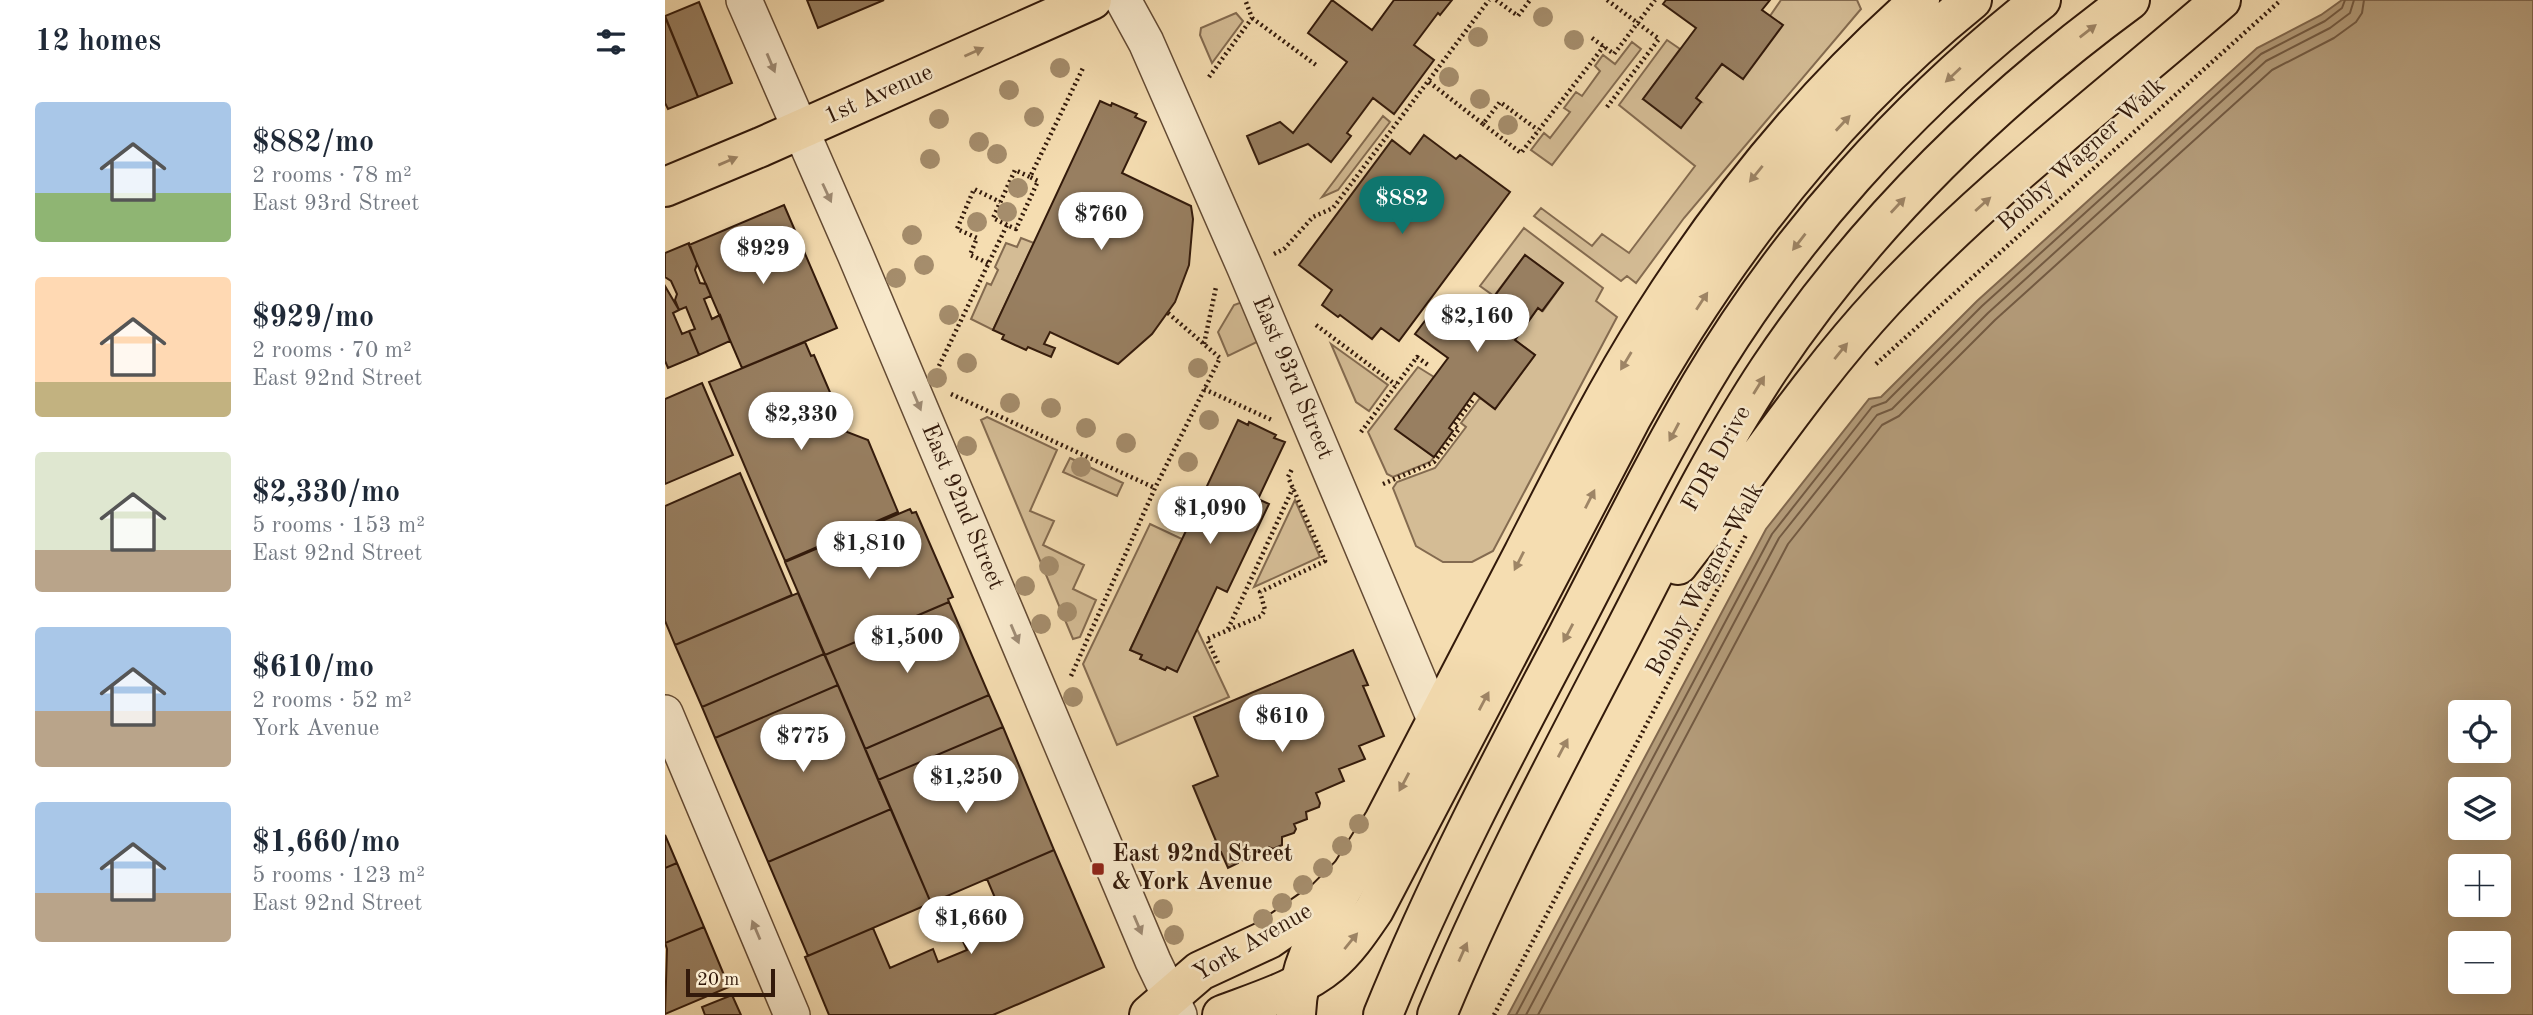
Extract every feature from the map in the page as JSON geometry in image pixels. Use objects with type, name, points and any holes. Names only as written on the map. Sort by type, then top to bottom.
[{"type":"main road","name":"1st Avenue","points":[[665,187],[1092,0]]},
{"type":"main road","points":[[1436,722],[1599,407],[1660,306],[1719,220],[1793,128],[1858,57],[1911,23],[1972,0]]},
{"type":"main road","name":"FDR Drive","points":[[1383,1015],[1478,806],[1702,382],[1793,250],[1835,197],[1927,99],[2004,29],[2041,0]]},
{"type":"main road","name":"FDR Drive","points":[[1437,1015],[1502,868],[1715,458],[1768,371],[1858,248],[1930,170],[1972,129],[2047,64],[2130,0]]},
{"type":"main road","points":[[1621,638],[1731,498],[1814,384],[1881,303],[1916,266],[1987,200],[2221,0]]},
{"type":"main road","points":[[1452,761],[1657,372],[1703,299],[1791,180],[1851,115],[1911,23]]},
{"type":"main road","name":"York Avenue","points":[[1166,1009],[1200,971],[1269,939],[1302,918],[1352,874],[1384,821],[1436,722]]},
{"type":"main road","name":"York Avenue","points":[[1222,1015],[1298,999],[1315,976],[1331,964],[1359,932],[1374,909],[1452,761]]},
{"type":"main road","points":[[1298,999],[1316,938],[1352,874]]},
{"type":"street","name":"East 92nd Street","points":[[744,0],[855,254],[1166,1009]]},
{"type":"street","name":"East 93rd Street","points":[[1123,0],[1146,42],[1245,268],[1452,761]]},
{"type":"street","points":[[665,713],[792,1015]]},
{"type":"path","points":[[1284,249],[1313,217],[1333,208],[1489,0]]},
{"type":"path","points":[[1496,0],[1518,16],[1530,0]]},
{"type":"path","points":[[1607,0],[1658,38],[1607,107]]},
{"type":"path","points":[[1592,38],[1614,54],[1655,0]]},
{"type":"path","name":"Bobby Wagner Walk","points":[[1868,373],[2281,0]]},
{"type":"path","points":[[1246,2],[1252,18],[1316,65]]},
{"type":"path","points":[[1209,77],[1252,18]]},
{"type":"path","points":[[1429,82],[1521,153],[1604,46]]},
{"type":"path","points":[[1030,177],[1083,68]]},
{"type":"path","points":[[1483,124],[1500,102],[1538,130]]},
{"type":"path","points":[[1015,170],[1030,177],[1038,181],[1016,229],[993,218],[1015,170]]},
{"type":"path","points":[[988,263],[970,255],[977,238],[957,229],[974,189],[1000,202]]},
{"type":"path","points":[[939,366],[1007,225]]},
{"type":"path","points":[[1071,676],[1155,488],[1220,358],[1168,313]]},
{"type":"path","points":[[1316,325],[1396,386]]},
{"type":"path","points":[[1361,432],[1417,357],[1428,365]]},
{"type":"path","points":[[1204,389],[1280,423]]},
{"type":"path","points":[[951,394],[1155,488]]},
{"type":"path","points":[[1383,484],[1434,462],[1459,429],[1454,425],[1473,400]]},
{"type":"path","points":[[1218,663],[1207,639],[1261,616],[1265,610],[1260,592],[1325,561],[1288,477],[1297,459]]},
{"type":"path","points":[[1228,630],[1293,487]]},
{"type":"path","name":"Bobby Wagner Walk","points":[[1495,1015],[1748,531]]},
{"type":"shaded area","points":[[1781,0],[1857,0],[1861,9],[1684,218],[1636,283],[1627,276],[1621,281],[1534,216],[1541,208],[1592,246],[1602,234],[1629,253],[1695,166],[1619,105],[1667,40],[1680,49],[1643,99],[1701,102],[1696,98],[1722,64],[1743,79],[1770,16]]},
{"type":"shaded area","points":[[1236,13],[1243,21],[1212,63],[1200,35],[1201,28]]},
{"type":"shaded area","points":[[1632,42],[1641,49],[1552,165],[1531,150],[1544,133],[1550,138],[1570,112],[1564,108],[1576,92],[1582,96],[1600,71],[1595,66],[1603,55],[1615,64]]},
{"type":"shaded area","points":[[1383,116],[1390,122],[1338,190],[1322,197]]},
{"type":"shaded area","points":[[1524,228],[1603,288],[1596,301],[1617,317],[1493,551],[1472,562],[1443,562],[1416,546],[1393,488],[1397,482],[1435,468],[1466,427],[1461,423],[1480,398],[1495,409],[1535,355],[1515,340],[1538,308],[1543,311],[1563,283],[1525,255],[1494,296],[1480,286]]},
{"type":"shaded area","points":[[1021,238],[1034,243],[993,330],[971,319],[987,283],[991,285],[998,270],[995,267],[1006,243],[1017,247]]},
{"type":"shaded area","points":[[1245,301],[1261,340],[1228,356],[1218,332],[1234,305]]},
{"type":"shaded area","points":[[1331,344],[1388,385],[1369,411],[1356,402]]},
{"type":"shaded area","points":[[1418,367],[1434,377],[1396,429],[1434,457],[1430,462],[1393,477],[1387,474],[1368,432]]},
{"type":"shaded area","points":[[987,417],[1057,450],[1030,511],[1054,521],[1043,545],[1084,565],[1073,589],[1096,600],[1080,637],[1073,639],[981,420]]},
{"type":"shaded area","points":[[1070,458],[1123,483],[1117,496],[1063,472]]},
{"type":"shaded area","points":[[1295,500],[1320,557],[1254,587]]},
{"type":"shaded area","points":[[1150,524],[1182,539],[1130,650],[1142,655],[1141,659],[1165,670],[1197,629],[1229,697],[1117,745],[1083,664]]},
{"type":"water","points":[[2342,0],[2533,0],[2533,1015],[1508,1015],[1766,529],[1869,399],[1881,397],[1977,301],[2257,48],[2321,15]]},
{"type":"building","points":[[807,0],[884,0],[818,28]]},
{"type":"building","points":[[1332,0],[1372,30],[1394,0],[1452,0],[1440,15],[1438,13],[1414,45],[1434,60],[1394,114],[1373,98],[1347,133],[1351,136],[1331,162],[1308,144],[1259,164],[1247,136],[1280,122],[1293,133],[1347,62],[1308,33]]},
{"type":"building","points":[[1666,0],[1770,0],[1762,10],[1783,25],[1743,79],[1722,64],[1696,98],[1701,102],[1681,128],[1643,99],[1696,28],[1663,4]]},
{"type":"building","points":[[699,2],[732,83],[698,97],[665,16]]},
{"type":"building","points":[[665,17],[698,97],[668,109],[665,103]]},
{"type":"building","points":[[1100,101],[1137,114],[1135,117],[1146,122],[1122,173],[1191,206],[1193,219],[1189,265],[1175,302],[1152,334],[1118,364],[1050,332],[1044,344],[1055,348],[1051,357],[1002,339],[1004,335],[993,330]]},
{"type":"building","points":[[1424,135],[1456,159],[1460,155],[1510,192],[1399,341],[1381,328],[1372,339],[1322,305],[1332,290],[1299,265],[1392,140],[1410,154]]},
{"type":"building","points":[[784,205],[837,328],[742,368],[689,245]]},
{"type":"building","points":[[689,243],[697,264],[695,270],[700,283],[706,284],[711,296],[704,299],[712,319],[720,315],[730,341],[699,355],[689,331],[695,329],[686,307],[679,310],[675,300],[677,294],[671,281],[665,277],[665,253]]},
{"type":"building","points":[[1525,255],[1563,283],[1542,311],[1538,308],[1515,340],[1535,355],[1495,409],[1474,393],[1449,428],[1453,431],[1434,457],[1395,429],[1448,358],[1415,334],[1440,301],[1473,325]]},
{"type":"building","points":[[665,286],[679,310],[673,313],[682,334],[689,331],[699,355],[668,368],[665,361]]},
{"type":"building","points":[[805,342],[811,356],[814,355],[847,432],[868,440],[898,512],[785,561],[709,382]]},
{"type":"building","points":[[702,383],[733,455],[665,484],[665,399]]},
{"type":"building","points":[[1238,420],[1248,425],[1249,422],[1285,442],[1258,499],[1269,504],[1227,592],[1217,587],[1177,672],[1167,667],[1165,670],[1140,659],[1142,655],[1130,650]]},
{"type":"building","points":[[740,473],[792,595],[675,645],[665,621],[665,506]]},
{"type":"building","points":[[910,509],[912,513],[916,512],[953,597],[948,599],[949,602],[825,655],[785,562]]},
{"type":"building","points":[[798,593],[824,654],[702,707],[675,645]]},
{"type":"building","points":[[949,602],[989,695],[865,749],[825,655]]},
{"type":"building","points":[[1353,650],[1368,685],[1363,686],[1384,736],[1359,746],[1365,759],[1339,769],[1344,781],[1316,793],[1319,807],[1306,812],[1307,819],[1294,824],[1294,833],[1282,837],[1282,845],[1273,849],[1269,847],[1266,852],[1245,861],[1239,859],[1238,863],[1228,868],[1221,852],[1216,851],[1213,842],[1216,841],[1193,786],[1218,776],[1194,717]]},
{"type":"building","points":[[824,654],[838,685],[715,738],[702,707]]},
{"type":"building","points":[[838,685],[891,809],[768,862],[715,738]]},
{"type":"building","points":[[989,695],[1003,727],[878,780],[865,749]]},
{"type":"building","points":[[1003,727],[1054,850],[931,903],[878,780]]},
{"type":"building","points":[[891,809],[931,903],[808,956],[768,862]]},
{"type":"building","points":[[665,835],[677,863],[665,868]]},
{"type":"building","points":[[1054,850],[1104,967],[993,1015],[829,1015],[805,957],[873,928],[890,968],[933,949],[938,962],[967,950],[961,937],[1004,919],[987,879]]},
{"type":"building","points":[[677,863],[704,927],[665,943],[665,868]]},
{"type":"building","points":[[704,927],[729,987],[665,1014],[665,943]]},
{"type":"building","points":[[732,995],[741,1015],[705,1015],[702,1007]]},
{"type":"place","name":"East 92nd Street & York Avenue","points":[[1098,869]]}]
